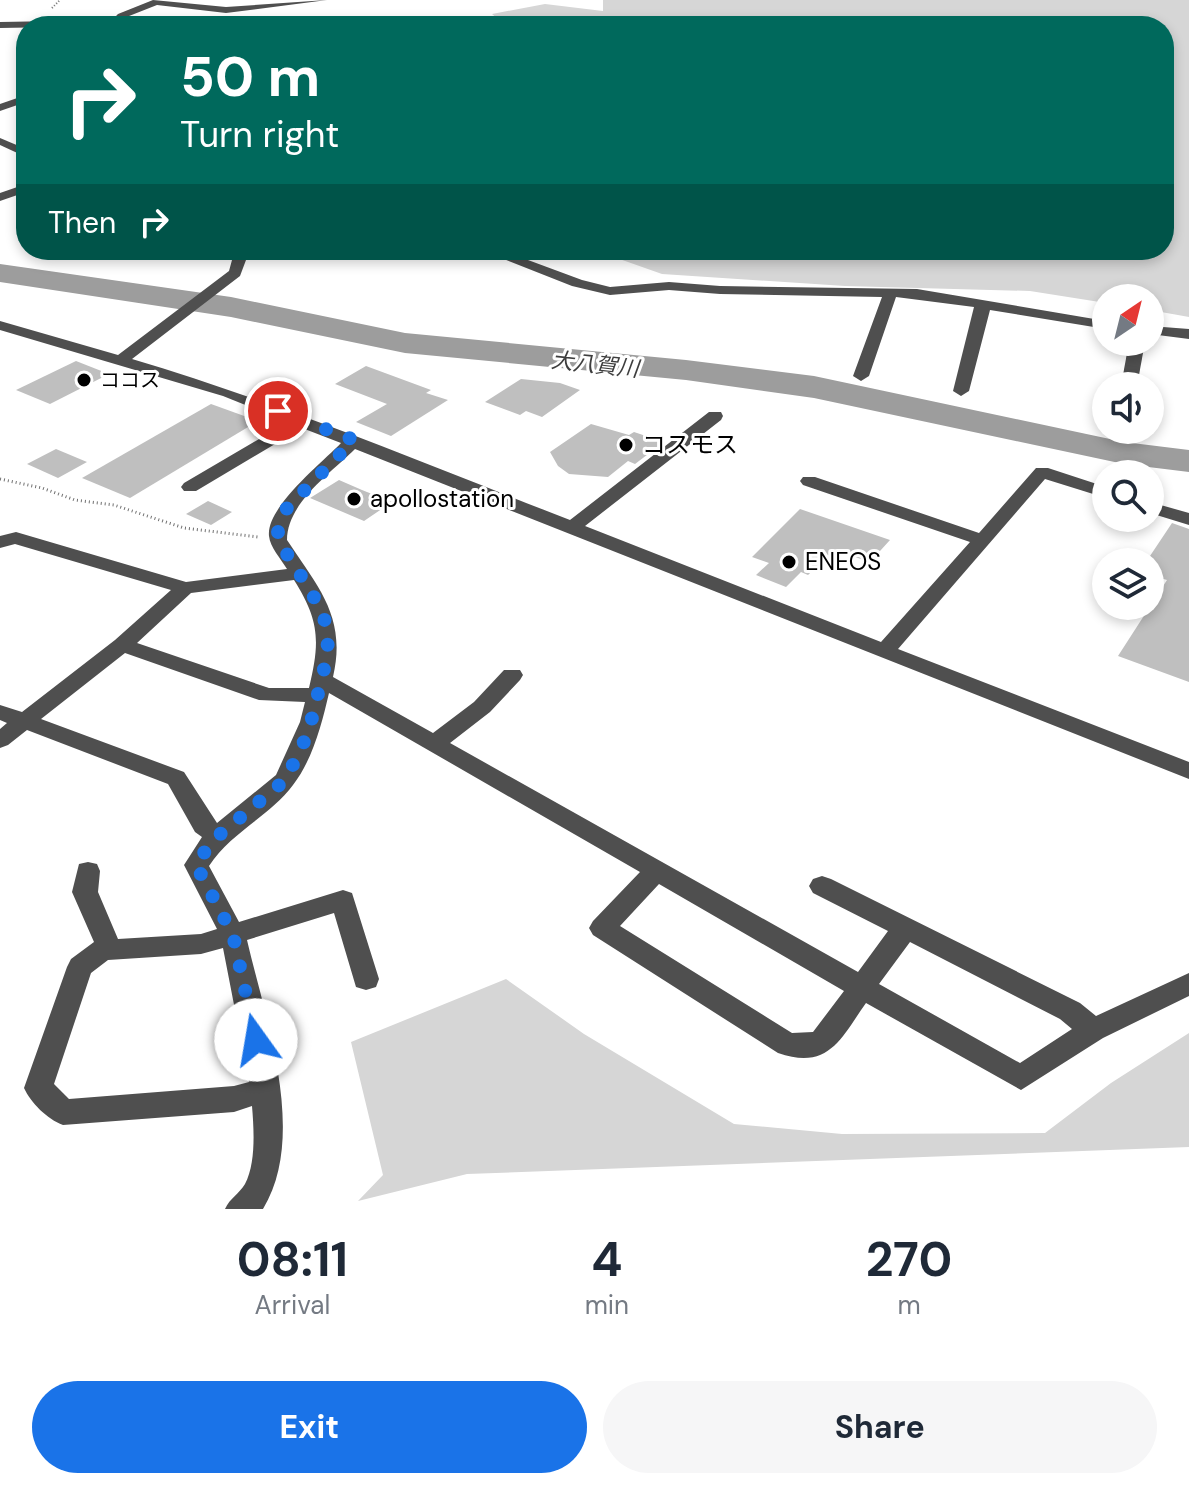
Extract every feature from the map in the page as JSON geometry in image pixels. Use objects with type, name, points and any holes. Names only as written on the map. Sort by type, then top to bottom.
[{"type":"street","points":[[121,16],[156,2],[226,10],[323,0]]},
{"type":"street","points":[[120,361],[218,288],[235,273],[239,260]]},
{"type":"street","points":[[515,260],[577,283],[610,291],[669,286],[940,295],[1092,323]]},
{"type":"street","points":[[861,376],[891,292]]},
{"type":"street","points":[[961,391],[983,311],[980,303]]},
{"type":"street","points":[[0,325],[229,393],[303,420],[1189,771]]},
{"type":"street","points":[[1164,331],[1189,334]]},
{"type":"street","points":[[573,527],[715,416]]},
{"type":"street","points":[[190,487],[303,420]]},
{"type":"street","points":[[241,1209],[251,1201],[261,1185],[267,1161],[265,1090],[233,935],[196,865],[218,836],[284,781],[301,750],[328,653],[327,630],[323,614],[278,536],[287,508],[354,440]]},
{"type":"street","points":[[885,651],[1042,472],[1092,488]]},
{"type":"street","points":[[809,481],[982,540]]},
{"type":"street","points":[[1164,511],[1189,519]]},
{"type":"street","points":[[0,542],[16,538],[185,588],[299,573]]},
{"type":"street","points":[[0,740],[122,645],[185,588]]},
{"type":"street","points":[[122,645],[267,695],[319,687],[435,743],[1021,1078],[1093,1030],[1189,984]]},
{"type":"street","points":[[435,743],[482,707],[512,675]]},
{"type":"street","points":[[0,712],[176,778],[204,826],[218,836]]},
{"type":"street","points":[[657,870],[602,928],[788,1045],[821,1044],[899,936],[908,929]]},
{"type":"street","points":[[88,871],[85,892],[110,949]]},
{"type":"street","points":[[822,886],[1070,1011],[1093,1030]]},
{"type":"street","points":[[265,1090],[234,1099],[63,1112],[38,1088],[80,967],[102,950],[201,944],[343,900],[366,979]]},
{"type":"path","points":[[0,479],[42,488],[75,500],[114,505],[184,528],[251,537],[278,536]]},
{"type":"shaded area","points":[[603,0],[1189,0],[1189,317],[1164,313],[1164,284],[1092,284],[1092,301],[1030,291],[845,286],[662,274],[622,260],[1174,260],[1174,16],[492,14],[545,4],[603,11]]},
{"type":"shaded area","points":[[506,979],[584,1034],[734,1124],[842,1134],[1045,1133],[1111,1083],[1189,1033],[1189,1147],[467,1174],[358,1201],[383,1175],[351,1042]]},
{"type":"building","points":[[76,361],[109,374],[50,404],[16,390]]},
{"type":"building","points":[[366,366],[431,390],[426,393],[448,400],[391,436],[356,422],[387,404],[335,384]]},
{"type":"building","points":[[521,379],[560,383],[580,390],[542,417],[526,411],[520,415],[485,402]]},
{"type":"building","points":[[211,404],[258,421],[130,498],[82,478]]},
{"type":"building","points":[[591,424],[629,435],[634,432],[664,442],[635,464],[628,461],[608,477],[569,474],[558,466],[550,452]]},
{"type":"building","points":[[56,449],[87,462],[58,478],[27,464]]},
{"type":"building","points":[[339,480],[392,502],[364,521],[310,498]]},
{"type":"building","points":[[208,501],[232,512],[211,525],[186,514]]},
{"type":"building","points":[[800,509],[890,540],[870,562],[834,550],[808,575],[801,572],[786,587],[756,575],[769,563],[752,557]]},
{"type":"building","points":[[1172,523],[1189,529],[1189,682],[1118,656],[1141,620],[1164,620],[1164,585],[1167,580],[1164,579],[1164,548],[1155,548]]},
{"type":"waterway","name":"大八賀川","points":[[0,273],[231,307],[405,343],[686,370],[814,387],[1124,453],[1189,461]]},
{"type":"place","name":"ココス","points":[[84,380]]},
{"type":"place","name":"コスモス","points":[[626,445]]},
{"type":"place","name":"apollostation","points":[[354,499]]},
{"type":"place","name":"ENEOS","points":[[789,562]]},
{"type":"route","points":[[256,1040],[233,935],[196,865],[212,841],[284,781],[301,750],[328,653],[327,630],[323,614],[310,590],[278,540],[278,529],[287,508],[354,440],[278,411]]}]
